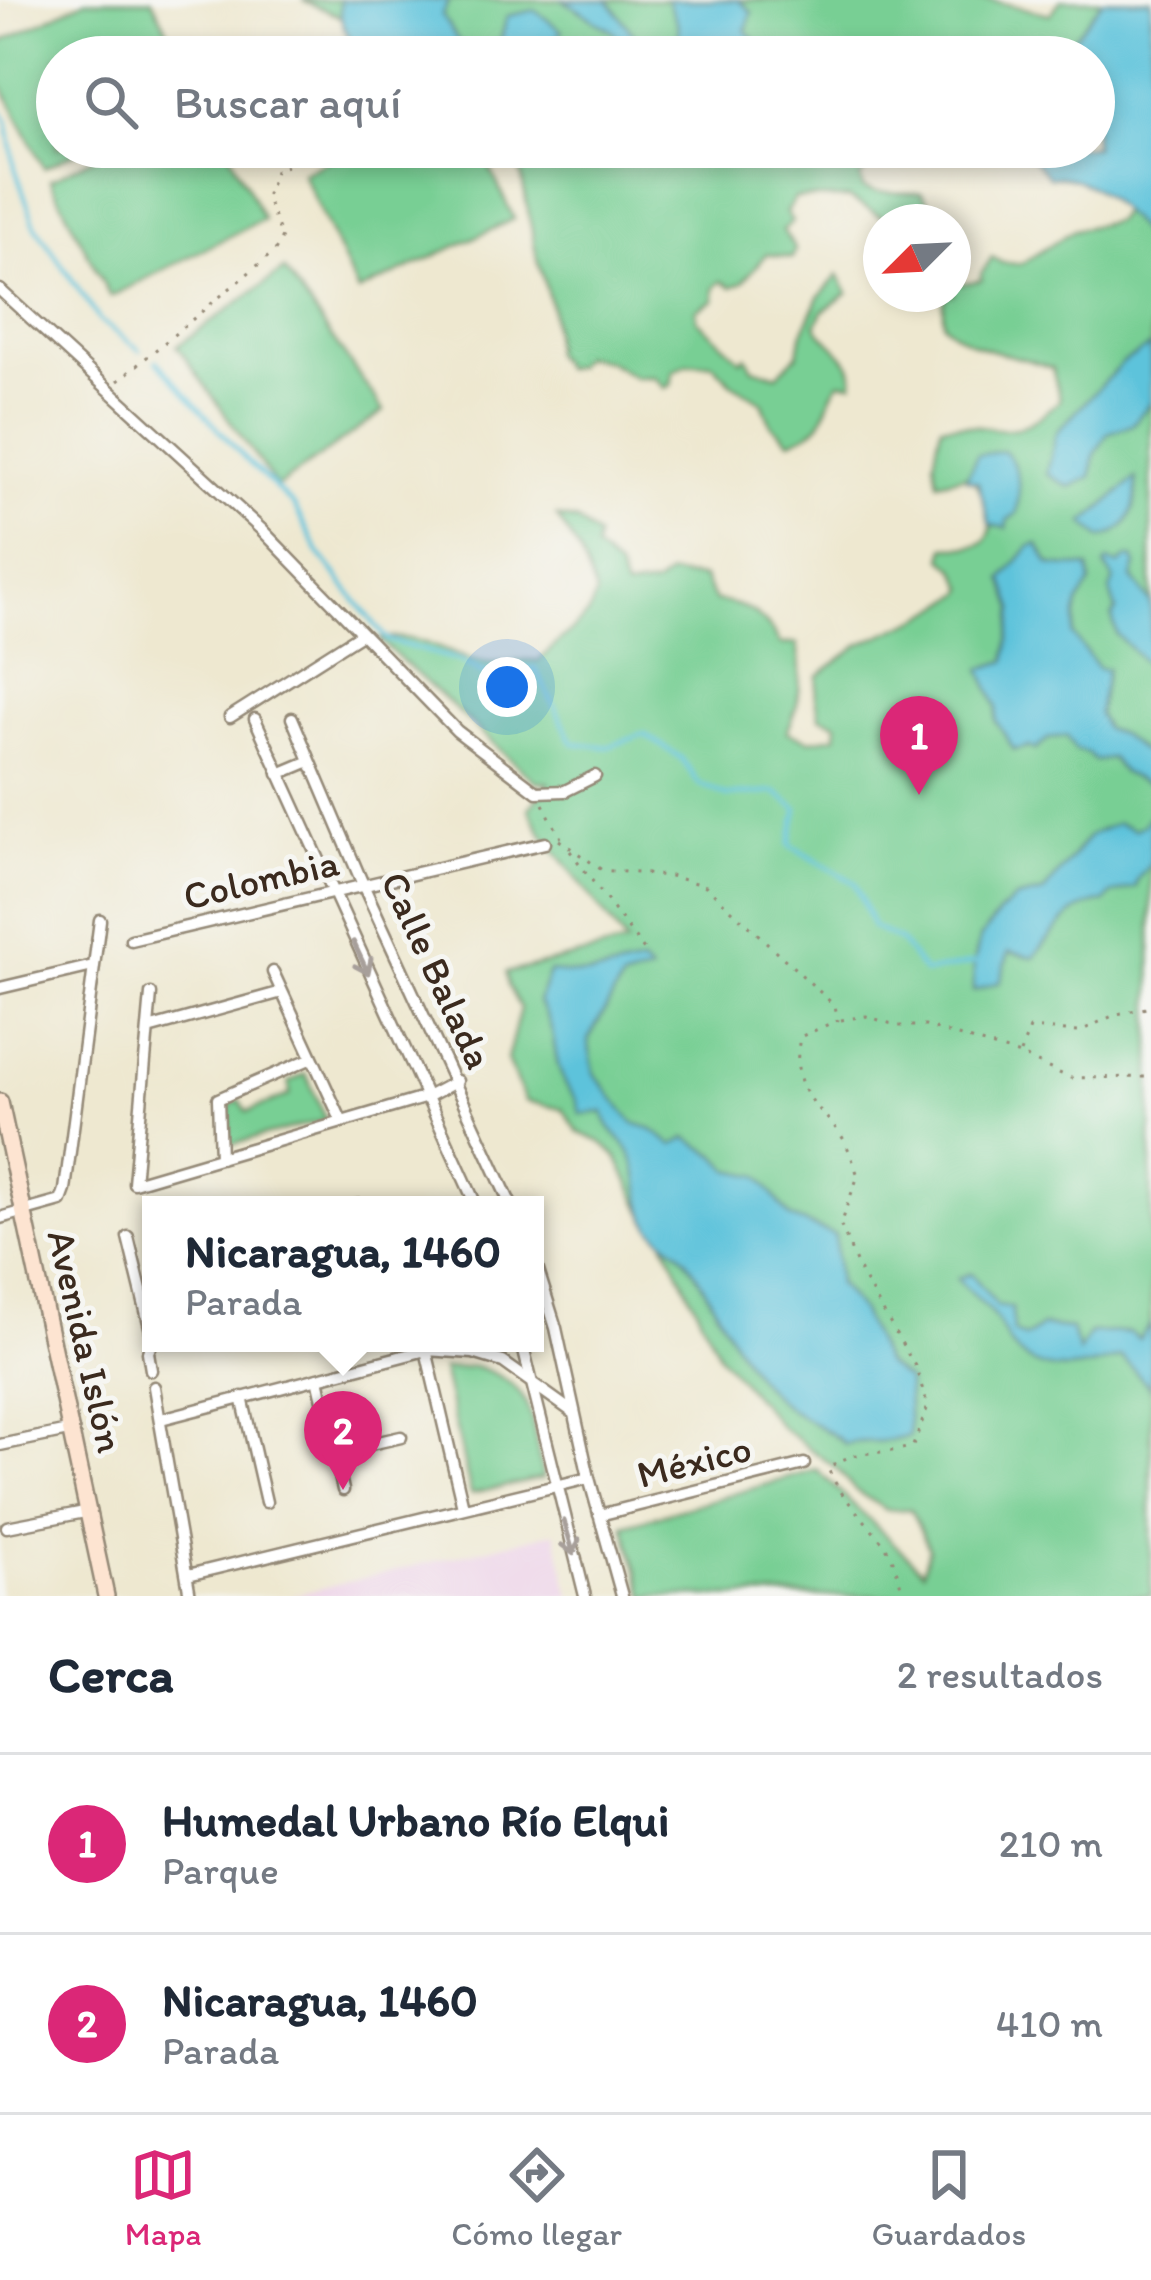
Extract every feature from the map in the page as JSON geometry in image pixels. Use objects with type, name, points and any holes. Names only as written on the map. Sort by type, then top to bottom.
[{"type":"main road","name":"Avenida Islón","points":[[0,1102],[106,1596]]},
{"type":"street","points":[[0,290],[262,530],[458,731],[536,792],[565,791],[595,776]]},
{"type":"street","points":[[230,717],[361,634]]},
{"type":"street","name":"Calle Balada","points":[[292,718],[364,887],[507,1196]]},
{"type":"street","name":"Calle Balada","points":[[255,719],[472,1196]]},
{"type":"street","points":[[279,774],[310,760]]},
{"type":"street","name":"Colombia","points":[[130,940],[545,843]]},
{"type":"street","points":[[0,1218],[61,1201],[65,1190],[100,920]]},
{"type":"street","points":[[0,988],[93,966]]},
{"type":"street","points":[[273,971],[342,1122]]},
{"type":"street","points":[[148,1029],[283,992]]},
{"type":"street","points":[[151,994],[134,1184],[427,1097],[457,1082]]},
{"type":"street","points":[[220,1158],[218,1099],[312,1058]]},
{"type":"street","points":[[128,1237],[142,1296]]},
{"type":"street","points":[[134,1264],[142,1262]]},
{"type":"street","points":[[544,1290],[622,1596]]},
{"type":"street","points":[[148,1352],[151,1370]]},
{"type":"street","points":[[161,1419],[418,1352]]},
{"type":"street","points":[[426,1352],[463,1507]]},
{"type":"street","points":[[457,1352],[503,1362],[574,1413]]},
{"type":"street","points":[[524,1352],[585,1596]]},
{"type":"street","points":[[318,1378],[344,1490]]},
{"type":"street","points":[[154,1387],[190,1596]]},
{"type":"street","points":[[242,1397],[266,1502]]},
{"type":"street","points":[[0,1445],[74,1430]]},
{"type":"street","points":[[334,1452],[401,1437]]},
{"type":"street","name":"México","points":[[599,1516],[804,1465]]},
{"type":"street","points":[[188,1575],[589,1478]]},
{"type":"street","points":[[7,1527],[91,1510]]},
{"type":"path","points":[[107,390],[275,250],[282,237],[266,196],[274,171],[281,168]]},
{"type":"path","points":[[536,792],[562,840],[644,950]]},
{"type":"path","points":[[545,843],[562,840],[602,870],[670,876],[706,886],[816,986],[835,1006],[838,1020]]},
{"type":"path","points":[[1020,1054],[1030,1028],[1078,1032],[1151,1006]]},
{"type":"path","points":[[904,1596],[893,1559],[854,1512],[828,1468],[855,1453],[891,1453],[914,1446],[928,1406],[908,1351],[861,1274],[840,1224],[858,1176],[839,1132],[819,1115],[801,1085],[795,1064],[800,1037],[838,1020],[866,1016],[899,1026],[925,1026],[1020,1054],[1070,1078],[1151,1077]]},
{"type":"shaded area","points":[[555,1532],[571,1596],[290,1596]]},
{"type":"green space","points":[[86,0],[152,0],[170,36],[36,36],[36,152],[0,81],[0,43]]},
{"type":"green space","points":[[302,0],[989,0],[1050,14],[1061,0],[1151,0],[1151,1596],[645,1596],[624,1525],[817,1470],[923,1571],[929,1548],[910,1509],[886,1510],[855,1490],[837,1469],[781,1427],[719,1355],[665,1243],[668,1245],[643,1203],[648,1222],[617,1157],[601,1142],[578,1132],[563,1109],[525,1101],[507,1060],[520,1008],[506,973],[627,944],[543,835],[529,809],[549,783],[535,781],[379,640],[407,639],[490,663],[538,661],[589,614],[596,594],[579,551],[557,517],[577,521],[597,537],[595,549],[618,569],[625,589],[656,585],[669,575],[703,578],[715,601],[754,613],[780,644],[797,644],[800,689],[787,732],[810,740],[836,736],[837,723],[820,717],[818,676],[859,645],[962,594],[966,589],[956,569],[943,558],[946,547],[978,545],[990,533],[988,505],[974,480],[968,475],[938,482],[934,461],[941,425],[1014,429],[1060,400],[1052,368],[966,340],[943,323],[943,312],[971,312],[971,282],[982,280],[992,257],[1021,264],[1074,230],[1115,221],[1123,211],[1115,197],[1056,168],[1115,168],[1115,36],[424,36],[341,9],[340,17]]},
{"type":"green space","points":[[74,168],[238,168],[263,219],[110,297],[50,180]]},
{"type":"green space","points":[[313,168],[490,168],[514,219],[358,292],[302,173]]},
{"type":"green space","points":[[520,168],[868,168],[860,177],[863,188],[922,193],[929,204],[863,206],[848,198],[795,198],[786,212],[792,222],[783,230],[795,250],[792,258],[766,254],[743,282],[732,287],[721,281],[714,288],[714,300],[696,310],[697,320],[741,360],[746,356],[753,368],[777,375],[798,354],[819,297],[838,275],[848,293],[823,311],[816,325],[850,365],[853,383],[840,382],[821,422],[790,441],[771,424],[762,402],[712,363],[687,364],[673,372],[671,385],[665,388],[654,377],[634,377],[608,361],[582,356],[575,366],[563,368],[553,355],[552,309]]},
{"type":"green space","points":[[284,270],[384,411],[277,487],[177,346]]},
{"type":"green space","points":[[306,1074],[326,1120],[229,1145],[230,1104],[240,1100],[247,1112],[290,1095],[289,1082]]},
{"type":"green space","points":[[474,1366],[495,1374],[521,1394],[543,1478],[471,1494],[442,1369]]},
{"type":"water","points":[[340,0],[449,0],[442,15],[455,36],[349,36]]},
{"type":"water","points":[[563,0],[608,0],[635,36],[616,36]]},
{"type":"water","points":[[667,0],[739,0],[752,12],[746,30],[751,36],[679,36]]},
{"type":"water","points":[[1103,0],[1151,0],[1151,244],[1094,189],[1065,177],[1049,177],[1041,168],[1115,168],[1115,36],[1075,36]]},
{"type":"water","points":[[535,10],[562,31],[558,36],[502,36],[507,16]]},
{"type":"water","points":[[1151,346],[1151,402],[1132,425],[1108,433],[1095,454],[1091,477],[1070,487],[1047,474],[1056,433],[1123,362]]},
{"type":"water","points":[[1004,451],[1014,465],[1019,488],[1017,513],[1007,521],[1007,528],[990,525],[978,482],[966,479],[977,455]]},
{"type":"water","points":[[1136,478],[1131,516],[1120,529],[1101,538],[1084,523]]},
{"type":"water","points":[[1038,544],[1050,564],[1089,568],[1091,582],[1078,604],[1073,635],[1098,668],[1107,669],[1098,714],[1105,729],[1120,734],[1145,754],[1151,753],[1151,785],[1123,773],[1111,758],[1095,761],[1088,753],[1075,750],[1067,736],[1049,738],[1035,750],[1014,750],[996,721],[997,707],[981,669],[1006,661],[1014,609],[1003,579],[1029,547]]},
{"type":"water","points":[[1133,558],[1132,578],[1151,603],[1151,669],[1117,635],[1112,617],[1116,610],[1110,591],[1114,580],[1105,566],[1108,561],[1118,565]]},
{"type":"water","points":[[1151,814],[1151,863],[1136,887],[1073,914],[1034,957],[1009,952],[1000,982],[973,991],[980,938],[998,914],[1015,899],[1043,893],[1090,835],[1117,823],[1135,829]]},
{"type":"water","points":[[642,964],[650,972],[622,981],[588,1040],[594,1073],[633,1123],[650,1128],[673,1145],[687,1138],[730,1170],[759,1176],[791,1218],[835,1235],[838,1284],[861,1312],[885,1364],[907,1380],[909,1436],[845,1444],[790,1410],[767,1389],[686,1259],[647,1220],[633,1157],[604,1112],[580,1114],[559,1069],[549,1023],[538,1002],[549,972],[591,975]]},
{"type":"water","points":[[971,1273],[997,1306],[1012,1308],[1013,1332],[1025,1338],[1042,1326],[1071,1329],[1079,1352],[1090,1333],[1129,1332],[1139,1339],[1151,1324],[1151,1388],[1121,1357],[1064,1369],[1024,1357],[989,1310],[957,1279]]},
{"type":"waterway","points":[[0,110],[7,120],[15,168],[35,225],[100,321],[140,350]]},
{"type":"waterway","points":[[157,361],[294,506],[319,553],[387,640],[461,661],[486,675],[535,668],[573,743],[608,747],[644,734],[681,758],[699,784],[728,796],[775,792],[798,809],[790,845],[855,883],[873,927],[899,940],[925,973],[974,963]]},
{"type":"place","name":"Humedal Urbano Río Elqui","points":[[919,795]]},
{"type":"place","name":"Nicaragua, 1460","points":[[343,1490]]}]
